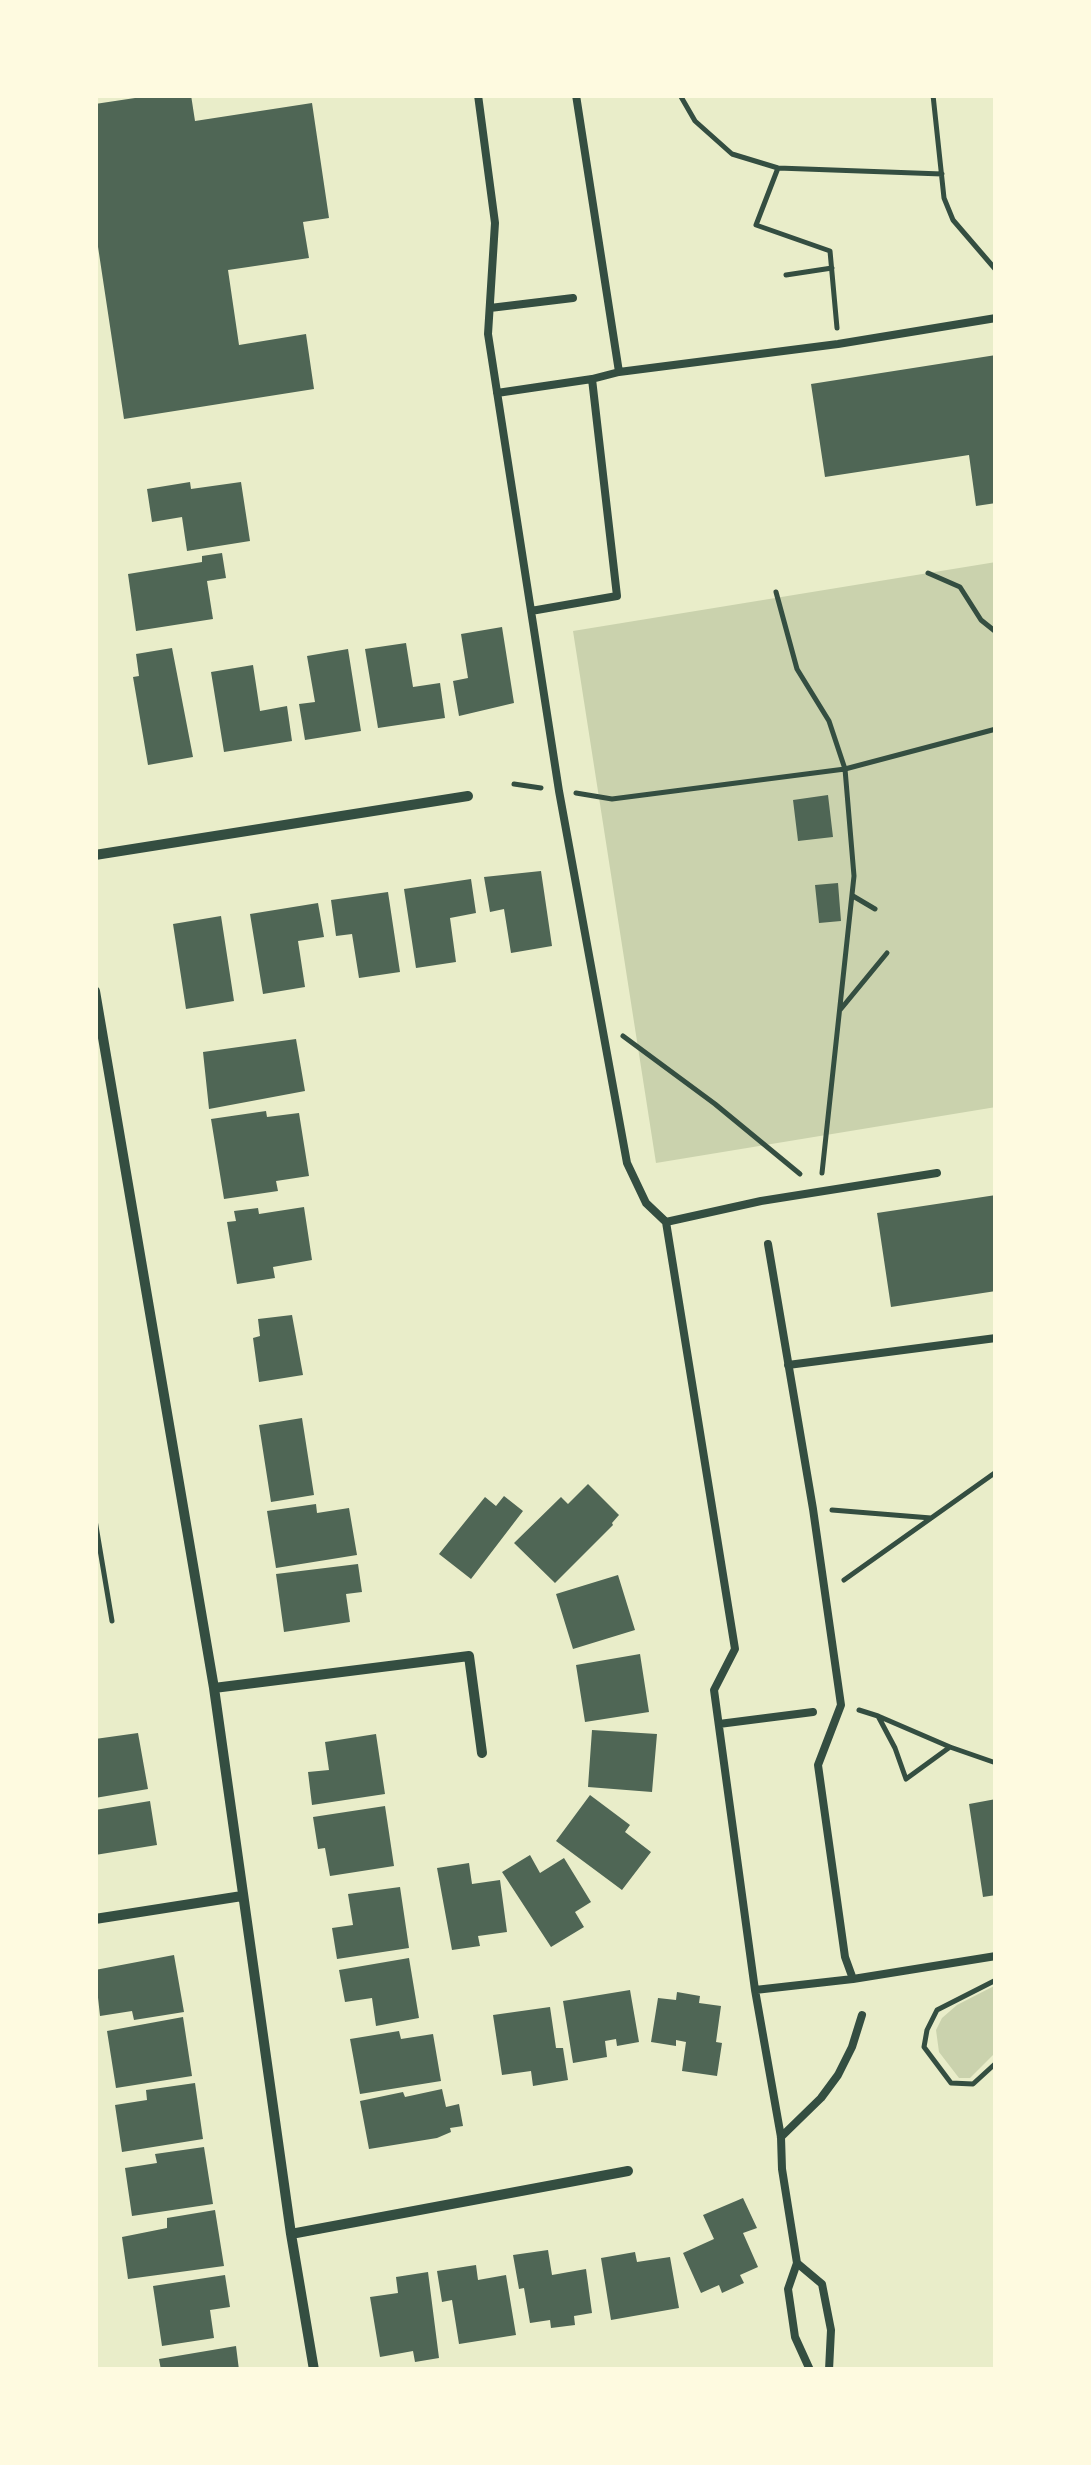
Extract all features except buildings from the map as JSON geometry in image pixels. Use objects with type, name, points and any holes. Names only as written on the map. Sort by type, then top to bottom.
[{"type":"street","points":[[95,854],[468,796]]},
{"type":"street","points":[[95,991],[214,1688],[291,2234],[314,2370]]},
{"type":"street","points":[[214,1688],[469,1656],[482,1753]]},
{"type":"street","points":[[95,1919],[242,1896]]},
{"type":"street","points":[[291,2234],[628,2171]]},
{"type":"lane","points":[[478,95],[495,223],[488,334],[559,790],[627,1163],[646,1203],[666,1222],[735,1649],[714,1690],[797,2263],[788,2289],[796,2337],[810,2370]]},
{"type":"lane","points":[[576,95],[619,372]]},
{"type":"lane","points":[[490,308],[573,298]]},
{"type":"lane","points":[[497,393],[996,318]]},
{"type":"lane","points":[[531,611],[617,596],[592,380]]},
{"type":"lane","points":[[666,1222],[937,1174]]},
{"type":"lane","points":[[768,1244],[842,1705],[818,1765],[845,1957],[853,1979]]},
{"type":"lane","points":[[788,1365],[996,1338]]},
{"type":"lane","points":[[719,1724],[813,1712]]},
{"type":"lane","points":[[755,1990],[996,1956]]},
{"type":"lane","points":[[781,2136],[821,2098],[838,2075],[862,2015]]},
{"type":"lane","points":[[797,2263],[822,2284],[831,2330],[829,2370]]},
{"type":"path","points":[[680,95],[695,121],[732,154],[778,168],[942,174]]},
{"type":"path","points":[[933,95],[944,198],[954,220],[996,270]]},
{"type":"path","points":[[778,168],[756,225],[830,251],[838,344]]},
{"type":"path","points":[[786,274],[832,268]]},
{"type":"path","points":[[928,574],[960,586],[981,620],[996,632]]},
{"type":"path","points":[[776,592],[797,669],[830,721],[845,768],[854,876],[820,1192]]},
{"type":"path","points":[[514,784],[612,799],[845,768],[996,729]]},
{"type":"path","points":[[852,896],[875,908]]},
{"type":"path","points":[[838,1012],[887,952]]},
{"type":"path","points":[[601,1020],[715,1104],[820,1192]]},
{"type":"path","points":[[826,1592],[996,1472]]},
{"type":"path","points":[[813,1508],[934,1518]]},
{"type":"path","points":[[95,1520],[112,1621]]},
{"type":"path","points":[[842,1705],[996,1763]]},
{"type":"path","points":[[878,1716],[906,1779],[950,1746]]},
{"type":"path","points":[[996,1980],[937,2010],[924,2048],[951,2083],[973,2084],[996,2062]]},
{"type":"green space","points":[[996,562],[996,1107],[656,1163],[573,631]]},
{"type":"green space","points":[[996,1985],[996,2052],[970,2078],[959,2078],[939,2052],[936,2030],[942,2018],[957,2005]]}]
